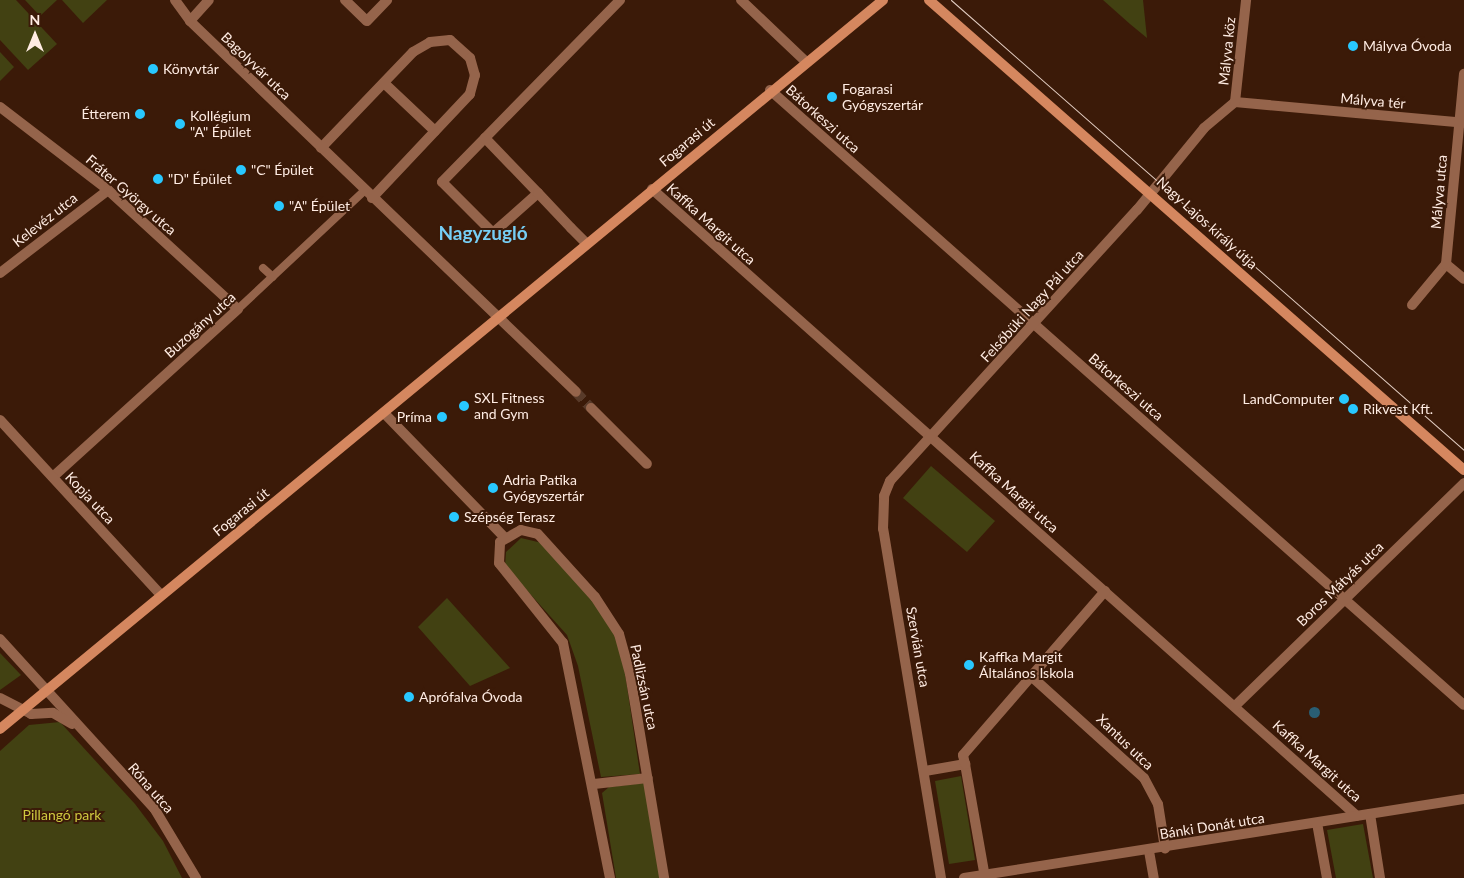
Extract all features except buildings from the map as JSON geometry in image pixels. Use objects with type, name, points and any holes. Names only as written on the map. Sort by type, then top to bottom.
[{"type":"main road","name":"Fogarasi út","points":[[0,729],[160,595],[500,317],[805,61],[883,0]]},
{"type":"main road","name":"Nagy Lajos király útja","points":[[929,0],[1152,193],[1464,470]]},
{"type":"street","name":"Bagolyvár utca","points":[[175,0],[190,21],[368,194],[500,317]]},
{"type":"street","points":[[190,21],[209,0]]},
{"type":"street","points":[[344,0],[367,21],[387,0]]},
{"type":"street","points":[[538,194],[493,233],[442,182],[620,0]]},
{"type":"street","points":[[741,0],[805,61]]},
{"type":"street","name":"Mályva köz","points":[[1152,193],[1204,128],[1235,102],[1246,0]]},
{"type":"street","points":[[321,148],[413,52],[430,42],[450,40],[470,58],[475,75],[470,94],[435,131],[368,194]]},
{"type":"street","points":[[1462,123],[1464,74]]},
{"type":"street","points":[[384,83],[435,131]]},
{"type":"street","name":"Bátorkeszi utca","points":[[770,90],[1464,705]]},
{"type":"street","name":"Mályva tér","points":[[1235,102],[1462,123]]},
{"type":"street","name":"Fráter György utca","points":[[0,107],[108,190],[238,309]]},
{"type":"street","name":"Mályva utca","points":[[1446,264],[1462,123]]},
{"type":"street","points":[[485,138],[586,243]]},
{"type":"street","name":"Kaffka Margit utca","points":[[652,189],[1357,816]]},
{"type":"street","name":"Kelevéz utca","points":[[0,273],[108,190]]},
{"type":"street","name":"Felsőbüki Nagy Pál utca","points":[[931,437],[1152,193]]},
{"type":"street","name":"Buzogány utca","points":[[53,477],[272,277],[368,194]]},
{"type":"street","points":[[1412,305],[1446,264],[1464,279]]},
{"type":"street","points":[[263,268],[272,277]]},
{"type":"street","points":[[500,317],[572,389]]},
{"type":"street","points":[[591,408],[647,464]]},
{"type":"street","points":[[384,413],[504,537],[497,551],[504,573],[563,643],[594,784],[610,878]]},
{"type":"street","name":"Kopja utca","points":[[0,420],[160,595]]},
{"type":"street","name":"Szervián utca","points":[[931,437],[890,481],[882,511],[941,878]]},
{"type":"street","name":"Boros Mátyás utca","points":[[1235,706],[1464,483]]},
{"type":"street","name":"Padlizsán utca","points":[[504,537],[532,531],[595,597],[619,634],[648,778],[664,878]]},
{"type":"street","points":[[985,876],[963,755],[1106,591]]},
{"type":"street","name":"Róna utca","points":[[0,639],[47,691],[75,726],[154,808],[196,878]]},
{"type":"street","name":"Xantus utca","points":[[1031,676],[1144,778],[1158,804],[1165,848]]},
{"type":"street","name":"Róna utca","points":[[0,698],[22,710],[52,714],[75,726]]},
{"type":"street","points":[[924,771],[965,764]]},
{"type":"street","points":[[594,784],[648,778]]},
{"type":"street","name":"Bánki Donát utca","points":[[964,878],[1149,851],[1464,799]]},
{"type":"street","name":"Kaffka Margit utca","points":[[1370,814],[1380,878]]},
{"type":"street","points":[[1317,823],[1327,878]]},
{"type":"street","points":[[1149,851],[1154,878]]},
{"type":"green space","points":[[0,0],[16,0],[57,44],[28,70],[0,40]]},
{"type":"green space","points":[[25,0],[57,0],[40,16]]},
{"type":"green space","points":[[62,0],[107,0],[83,23]]},
{"type":"green space","points":[[1103,0],[1143,0],[1147,38],[1130,24]]},
{"type":"green space","points":[[0,52],[14,67],[0,81]]},
{"type":"green space","points":[[931,466],[995,521],[967,552],[903,498]]},
{"type":"green space","points":[[521,538],[542,543],[608,619],[622,653],[640,774],[601,777],[578,666],[567,635],[505,566],[506,552]]},
{"type":"green space","points":[[447,598],[510,668],[470,686],[418,627]]},
{"type":"green space","points":[[0,653],[21,675],[0,690]]},
{"type":"green space","name":"Pillangó park","points":[[60,722],[135,804],[163,841],[182,878],[0,878],[0,751],[29,725]]},
{"type":"green space","points":[[961,776],[975,860],[949,864],[935,781]]},
{"type":"green space","points":[[644,783],[661,878],[616,878],[602,793],[609,787]]},
{"type":"green space","points":[[1363,824],[1373,878],[1336,878],[1327,830]]},
{"type":"water","points":[[1314,706],[1320,712],[1314,718],[1308,712]]},
{"type":"tunnel","points":[[576,392],[591,408]]},
{"type":"tram line","points":[[951,0],[1464,450]]},
{"type":"place","name":"Mályva Óvoda","points":[[1353,46]]},
{"type":"place","name":"Könyvtár","points":[[153,69]]},
{"type":"place","name":"Fogarasi Gyógyszertár","points":[[832,97]]},
{"type":"place","name":"Étterem","points":[[140,114]]},
{"type":"place","name":"Kollégium \"A\" Épület","points":[[180,124]]},
{"type":"place","name":"\"C\" Épület","points":[[241,170]]},
{"type":"place","name":"\"D\" Épület","points":[[158,179]]},
{"type":"place","name":"\"A\" Épület","points":[[279,206]]},
{"type":"place","name":"LandComputer","points":[[1344,399]]},
{"type":"place","name":"SXL Fitness and Gym","points":[[464,406]]},
{"type":"place","name":"Rikvest Kft.","points":[[1353,409]]},
{"type":"place","name":"Príma","points":[[442,417]]},
{"type":"place","name":"Adria Patika Gyógyszertár","points":[[493,488]]},
{"type":"place","name":"Szépség Terasz","points":[[454,517]]},
{"type":"place","name":"Kaffka Margit Általános Iskola","points":[[969,665]]},
{"type":"place","name":"Aprófalva Óvoda","points":[[409,697]]},
{"type":"district","name":"Nagyzugló","points":[[483,233]]}]
